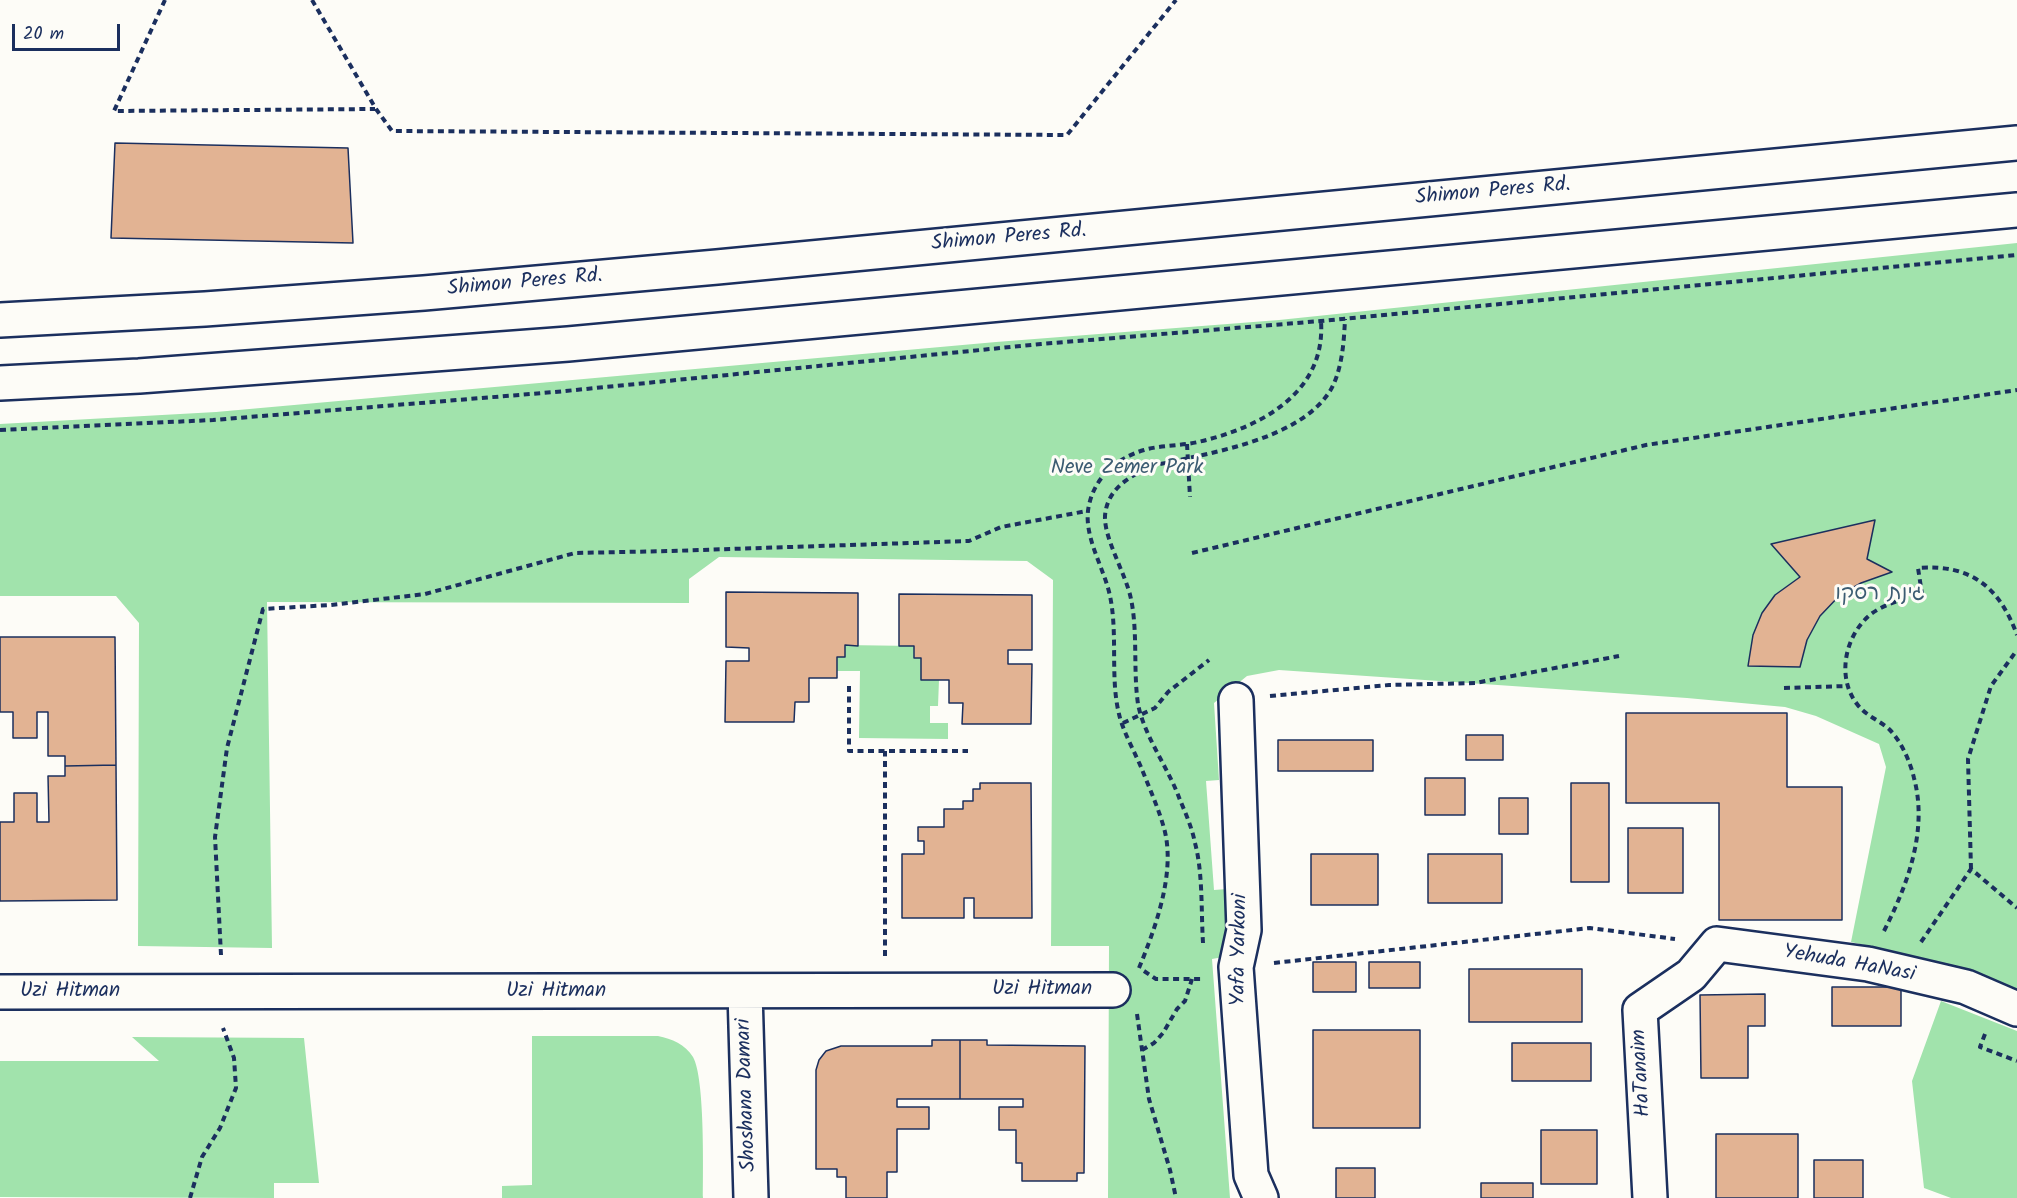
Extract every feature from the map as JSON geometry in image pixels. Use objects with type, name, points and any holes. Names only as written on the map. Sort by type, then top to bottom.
[{"type":"street","name":"Shimon Peres Rd.","points":[[0,320],[216,308],[494,287],[2017,143]]},
{"type":"street","points":[[0,383],[139,376],[568,344],[2017,210]]},
{"type":"street","name":"Yafa Yarkoni","points":[[1236,700],[1244,930],[1236,967],[1251,1175],[1261,1198]]},
{"type":"street","name":"Yehuda HaNasi","points":[[1717,944],[1868,964],[1966,987],[2017,1009]]},
{"type":"street","name":"HaTanaim","points":[[1650,1198],[1640,1010],[1691,975],[1717,944]]},
{"type":"street","name":"Uzi Hitman","points":[[0,992],[745,992],[1129,989]]},
{"type":"street","name":"Shoshana Damari","points":[[745,992],[751,1198]]},
{"type":"path","points":[[165,0],[114,111],[376,110]]},
{"type":"path","points":[[312,0],[376,110],[393,130],[1067,135],[1176,0]]},
{"type":"path","points":[[0,430],[225,419],[567,391],[1041,344],[1345,319],[2017,255]]},
{"type":"path","points":[[1203,944],[1195,843],[1180,798],[1138,704],[1131,600],[1123,571],[1106,530],[1105,515],[1109,500],[1127,478],[1156,465],[1263,438],[1293,425],[1311,412],[1330,391],[1338,371],[1345,319]]},
{"type":"path","points":[[1176,1198],[1149,1099],[1142,1050],[1129,989],[1151,942],[1163,897],[1167,863],[1165,834],[1156,805],[1119,715],[1110,597],[1088,528],[1087,511],[1091,495],[1100,478],[1118,462],[1144,450],[1187,444],[1254,424],[1285,404],[1302,388],[1317,359],[1322,338],[1321,321]]},
{"type":"path","points":[[1192,553],[1646,446],[2017,390]]},
{"type":"path","points":[[1187,444],[1190,497]]},
{"type":"path","points":[[222,956],[215,837],[227,748],[263,609],[331,605],[425,594],[575,553],[969,541],[1001,527],[1087,511]]},
{"type":"path","points":[[1868,964],[1896,907],[1914,852],[1920,818],[1914,777],[1900,745],[1889,729],[1866,714],[1857,704],[1847,686],[1846,657],[1854,633],[1872,614],[1896,602],[1922,594],[1918,568],[1948,567],[1963,571],[1991,591],[2004,608],[2017,635]]},
{"type":"path","points":[[1901,972],[1971,869],[1968,759],[1991,686],[2017,650]]},
{"type":"path","points":[[1236,700],[1389,684],[1475,683],[1619,656]]},
{"type":"path","points":[[1123,723],[1155,708],[1173,688],[1209,660]]},
{"type":"path","points":[[849,686],[849,751],[968,751]]},
{"type":"path","points":[[1784,687],[1847,686]]},
{"type":"path","points":[[885,751],[885,956]]},
{"type":"path","points":[[1971,869],[2016,905]]},
{"type":"path","points":[[1236,967],[1590,928],[1717,944]]},
{"type":"path","points":[[1174,979],[1206,978]]},
{"type":"path","points":[[1142,1050],[1154,1043],[1163,1033],[1185,1001],[1192,979]]},
{"type":"path","points":[[190,1198],[202,1157],[220,1128],[236,1088],[234,1058],[223,1028]]},
{"type":"green space","points":[[2017,243],[2017,994],[1934,961],[1851,942],[1886,767],[1879,744],[1816,716],[1785,707],[1687,698],[1279,670],[1247,676],[1214,703],[1219,780],[1206,781],[1214,890],[1227,889],[1229,933],[1223,957],[1212,959],[1230,1198],[1108,1198],[1109,946],[1051,946],[1053,580],[1027,561],[719,557],[689,579],[689,603],[267,602],[272,948],[138,946],[139,623],[116,596],[0,596],[0,424],[216,412],[996,342],[1279,320]]},
{"type":"green space","points":[[845,645],[914,646],[914,658],[921,658],[939,680],[938,706],[930,706],[930,723],[948,723],[948,739],[859,738],[860,671],[837,671],[837,657],[845,657]]},
{"type":"green space","points":[[1941,1001],[2017,1031],[2017,1198],[1951,1198],[1924,1188],[1912,1081]]},
{"type":"green space","points":[[532,1036],[658,1036],[682,1045],[693,1057],[700,1084],[703,1198],[502,1198],[502,1186],[532,1185]]},
{"type":"green space","points":[[132,1037],[304,1038],[319,1183],[274,1183],[274,1198],[0,1197],[0,1061],[159,1061]]},
{"type":"building","points":[[115,143],[348,148],[353,243],[111,238]]},
{"type":"building","points":[[1875,520],[1867,559],[1892,572],[1861,583],[1840,595],[1820,616],[1807,640],[1800,667],[1748,666],[1753,635],[1762,613],[1775,595],[1800,577],[1771,544]]},
{"type":"building","points":[[726,592],[858,593],[858,646],[845,645],[845,657],[837,657],[837,678],[809,678],[809,702],[795,702],[794,722],[725,722],[726,661],[749,661],[749,648],[726,647]]},
{"type":"building","points":[[899,594],[1032,595],[1032,650],[1008,650],[1008,664],[1032,664],[1031,724],[962,724],[963,703],[949,703],[949,680],[921,680],[921,658],[914,658],[914,646],[899,646]]},
{"type":"building","points":[[0,637],[115,637],[116,765],[65,766],[65,756],[48,756],[48,712],[37,712],[37,738],[13,738],[13,712],[0,712]]},
{"type":"building","points":[[1626,713],[1787,713],[1787,787],[1842,787],[1842,920],[1719,920],[1719,803],[1626,803]]},
{"type":"building","points":[[1466,735],[1503,735],[1503,760],[1466,760]]},
{"type":"building","points":[[1278,740],[1373,740],[1373,771],[1278,771]]},
{"type":"building","points":[[116,765],[117,900],[0,901],[0,822],[14,822],[14,793],[37,793],[37,822],[49,822],[48,776],[65,776],[65,766]]},
{"type":"building","points":[[1425,778],[1465,778],[1465,815],[1425,815]]},
{"type":"building","points":[[980,783],[1031,783],[1032,918],[974,918],[974,898],[964,898],[964,918],[902,918],[902,854],[924,854],[924,841],[918,841],[918,827],[944,827],[944,809],[963,809],[963,801],[973,801],[973,789],[980,789]]},
{"type":"building","points":[[1571,783],[1609,783],[1609,882],[1571,882]]},
{"type":"building","points":[[1499,798],[1528,798],[1528,834],[1499,834]]},
{"type":"building","points":[[1628,828],[1683,828],[1683,893],[1628,893]]},
{"type":"building","points":[[1311,854],[1378,854],[1378,905],[1311,905]]},
{"type":"building","points":[[1428,854],[1502,854],[1502,903],[1428,903]]},
{"type":"building","points":[[1313,962],[1356,962],[1356,992],[1313,992]]},
{"type":"building","points":[[1369,962],[1420,962],[1420,988],[1369,988]]},
{"type":"building","points":[[1469,969],[1582,969],[1582,1022],[1469,1022]]},
{"type":"building","points":[[1832,987],[1901,987],[1901,1026],[1832,1026]]},
{"type":"building","points":[[1765,994],[1765,1026],[1748,1026],[1748,1078],[1701,1078],[1700,995]]},
{"type":"building","points":[[1313,1030],[1420,1030],[1420,1128],[1313,1128]]},
{"type":"building","points":[[932,1040],[960,1040],[960,1099],[897,1099],[897,1107],[929,1107],[929,1129],[897,1129],[897,1172],[887,1172],[887,1198],[846,1198],[846,1177],[837,1177],[837,1169],[816,1169],[816,1070],[819,1060],[826,1051],[841,1046],[932,1046]]},
{"type":"building","points":[[960,1040],[987,1040],[987,1045],[1085,1046],[1084,1173],[1077,1173],[1077,1181],[1022,1181],[1022,1163],[1016,1163],[1016,1130],[999,1130],[999,1107],[1023,1107],[1023,1099],[960,1099]]},
{"type":"building","points":[[1512,1043],[1591,1043],[1591,1081],[1512,1081]]},
{"type":"building","points":[[1541,1130],[1597,1130],[1597,1184],[1541,1184]]},
{"type":"building","points":[[1716,1134],[1798,1134],[1798,1198],[1716,1198]]},
{"type":"building","points":[[1814,1160],[1863,1160],[1863,1198],[1814,1198]]},
{"type":"building","points":[[1336,1168],[1375,1168],[1375,1198],[1336,1198]]},
{"type":"building","points":[[1481,1183],[1533,1183],[1533,1198],[1481,1198]]},
{"type":"park label","name":"Neve Zemer Park","points":[[1127,469]]},
{"type":"park label","name":"גינת רסקו","points":[[1880,595]]}]
